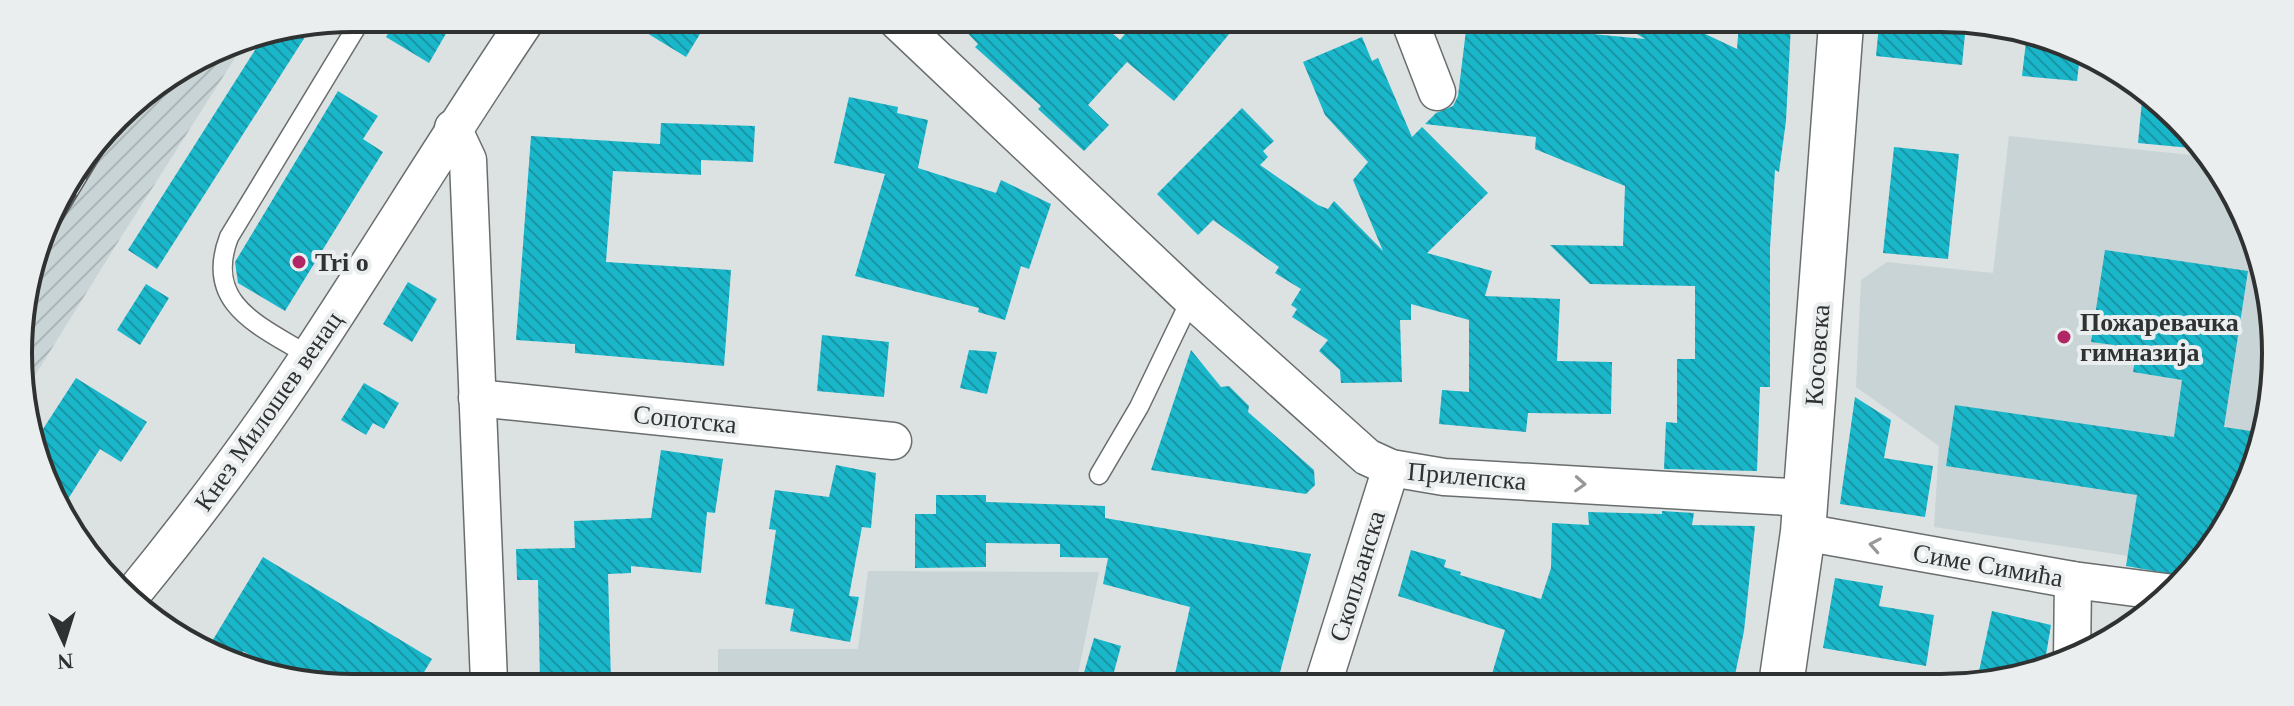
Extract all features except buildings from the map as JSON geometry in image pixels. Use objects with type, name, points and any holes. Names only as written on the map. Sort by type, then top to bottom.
[{"type":"main road","name":"Косовска","points":[[1782,674],[1804,515],[1840,32]]},
{"type":"street","name":"Кнез Милошев венац","points":[[136,590],[196,516],[309,356],[453,128],[518,32]]},
{"type":"street","name":"Прилепска","points":[[909,32],[1191,299],[1367,457],[1391,468],[1444,477],[1804,515]]},
{"type":"street","points":[[1414,32],[1437,92]]},
{"type":"street","points":[[453,128],[468,160],[489,674]]},
{"type":"street","name":"Сопотска","points":[[477,398],[893,441]]},
{"type":"street","name":"Скопљанска","points":[[1326,674],[1391,468]]},
{"type":"street","name":"Симе Симића","points":[[1804,515],[2073,580],[2156,591]]},
{"type":"street","points":[[2072,646],[2073,580]]},
{"type":"lane","points":[[309,356],[244,315],[232,303],[225,288],[223,253],[354,32]]},
{"type":"lane","points":[[1099,475],[1139,407],[1191,299]]},
{"type":"shaded area","points":[[238,53],[33,378],[33,332],[38,290],[56,230],[75,192],[112,141],[141,112],[192,75]]},
{"type":"shaded area","name":"Пожаревачка гимназија","points":[[2009,136],[2194,155],[2208,175],[2238,230],[2251,270],[2259,311],[2261,374],[2256,416],[2238,476],[2219,514],[2183,564],[1934,527],[1939,446],[1856,387],[1861,280],[1887,262],[1993,273]]},
{"type":"shaded area","points":[[868,571],[1099,572],[1078,674],[718,674],[718,649],[858,649]]},
{"type":"railway","points":[[74,194],[77,189]]},
{"type":"place","name":"Tri o","points":[[299,262]]},
{"type":"place","name":"Пожаревачка гимназија","points":[[2064,337]]}]
